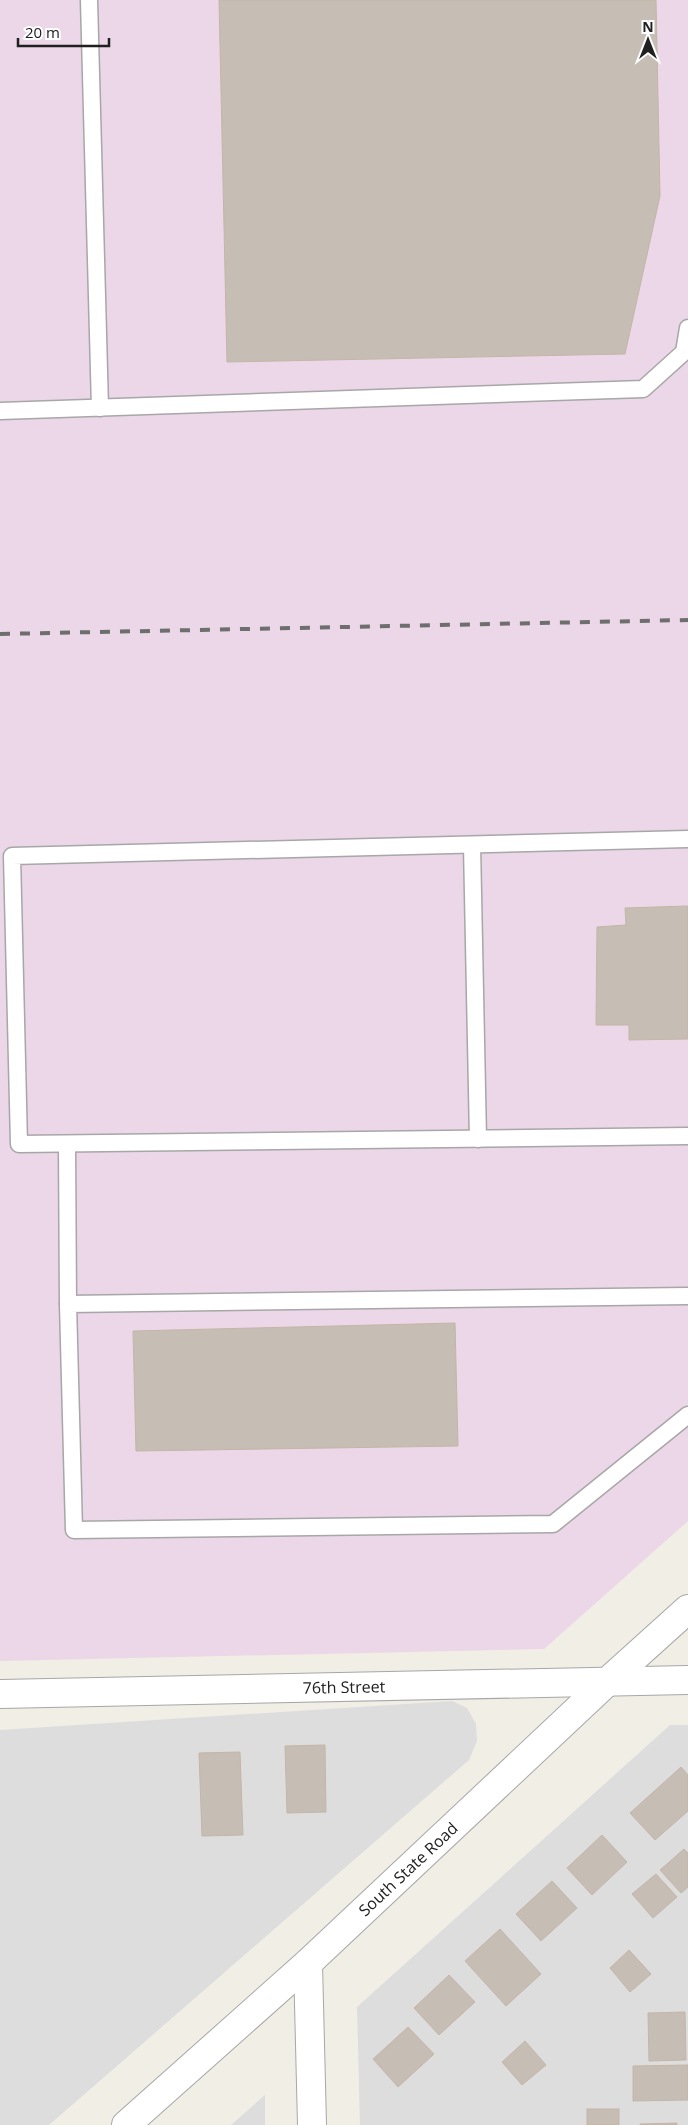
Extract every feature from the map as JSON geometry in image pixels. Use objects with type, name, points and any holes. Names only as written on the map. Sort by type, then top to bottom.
[{"type":"street","name":"South State Road","points":[[126,2125],[308,1963],[607,1682],[688,1609]]},
{"type":"street","name":"76th Street","points":[[0,1694],[688,1680]]},
{"type":"street","points":[[308,1963],[312,2125]]},
{"type":"lane","points":[[89,0],[100,408]]},
{"type":"lane","points":[[0,411],[643,389],[684,352],[688,328]]},
{"type":"lane","points":[[688,839],[12,856],[19,1144],[688,1136]]},
{"type":"lane","points":[[472,845],[478,1138]]},
{"type":"lane","points":[[68,1144],[68,1304],[74,1530],[553,1524],[688,1415]]},
{"type":"lane","points":[[68,1304],[688,1296]]},
{"type":"shaded area","points":[[0,0],[688,0],[688,1521],[544,1649],[0,1661]]},
{"type":"shaded area","points":[[452,1701],[467,1708],[476,1724],[477,1741],[469,1760],[49,2125],[0,2125],[0,1730]]},
{"type":"shaded area","points":[[670,1725],[688,1725],[688,2125],[360,2125],[357,2007]]},
{"type":"shaded area","points":[[265,2095],[265,2125],[231,2125]]},
{"type":"building","points":[[219,0],[656,0],[660,196],[625,354],[227,362]]},
{"type":"building","points":[[688,906],[688,1039],[629,1040],[629,1025],[596,1025],[597,927],[626,925],[625,908]]},
{"type":"building","points":[[455,1323],[458,1446],[136,1451],[133,1331]]},
{"type":"building","points":[[325,1745],[326,1812],[287,1813],[285,1746]]},
{"type":"building","points":[[240,1752],[243,1835],[202,1836],[199,1753]]},
{"type":"building","points":[[681,1767],[688,1775],[688,1811],[655,1840],[630,1813]]},
{"type":"building","points":[[602,1835],[627,1862],[592,1895],[567,1868]]},
{"type":"building","points":[[684,1849],[688,1853],[688,1887],[681,1893],[660,1870]]},
{"type":"building","points":[[656,1874],[677,1897],[653,1918],[632,1894]]},
{"type":"building","points":[[552,1881],[577,1908],[541,1941],[516,1914]]},
{"type":"building","points":[[500,1929],[541,1974],[506,2006],[465,1961]]},
{"type":"building","points":[[629,1950],[651,1974],[630,1992],[610,1968]]},
{"type":"building","points":[[449,1975],[475,2002],[439,2035],[414,2008]]},
{"type":"building","points":[[685,2012],[686,2060],[649,2061],[648,2013]]},
{"type":"building","points":[[408,2027],[434,2054],[398,2087],[373,2059]]},
{"type":"building","points":[[525,2041],[546,2065],[522,2085],[502,2062]]},
{"type":"building","points":[[688,2065],[688,2100],[633,2101],[633,2066]]},
{"type":"building","points":[[587,2109],[619,2109],[619,2125],[587,2125]]},
{"type":"building","points":[[677,2123],[677,2125],[640,2125],[640,2124]]},
{"type":"railway","points":[[0,634],[688,620]]}]
